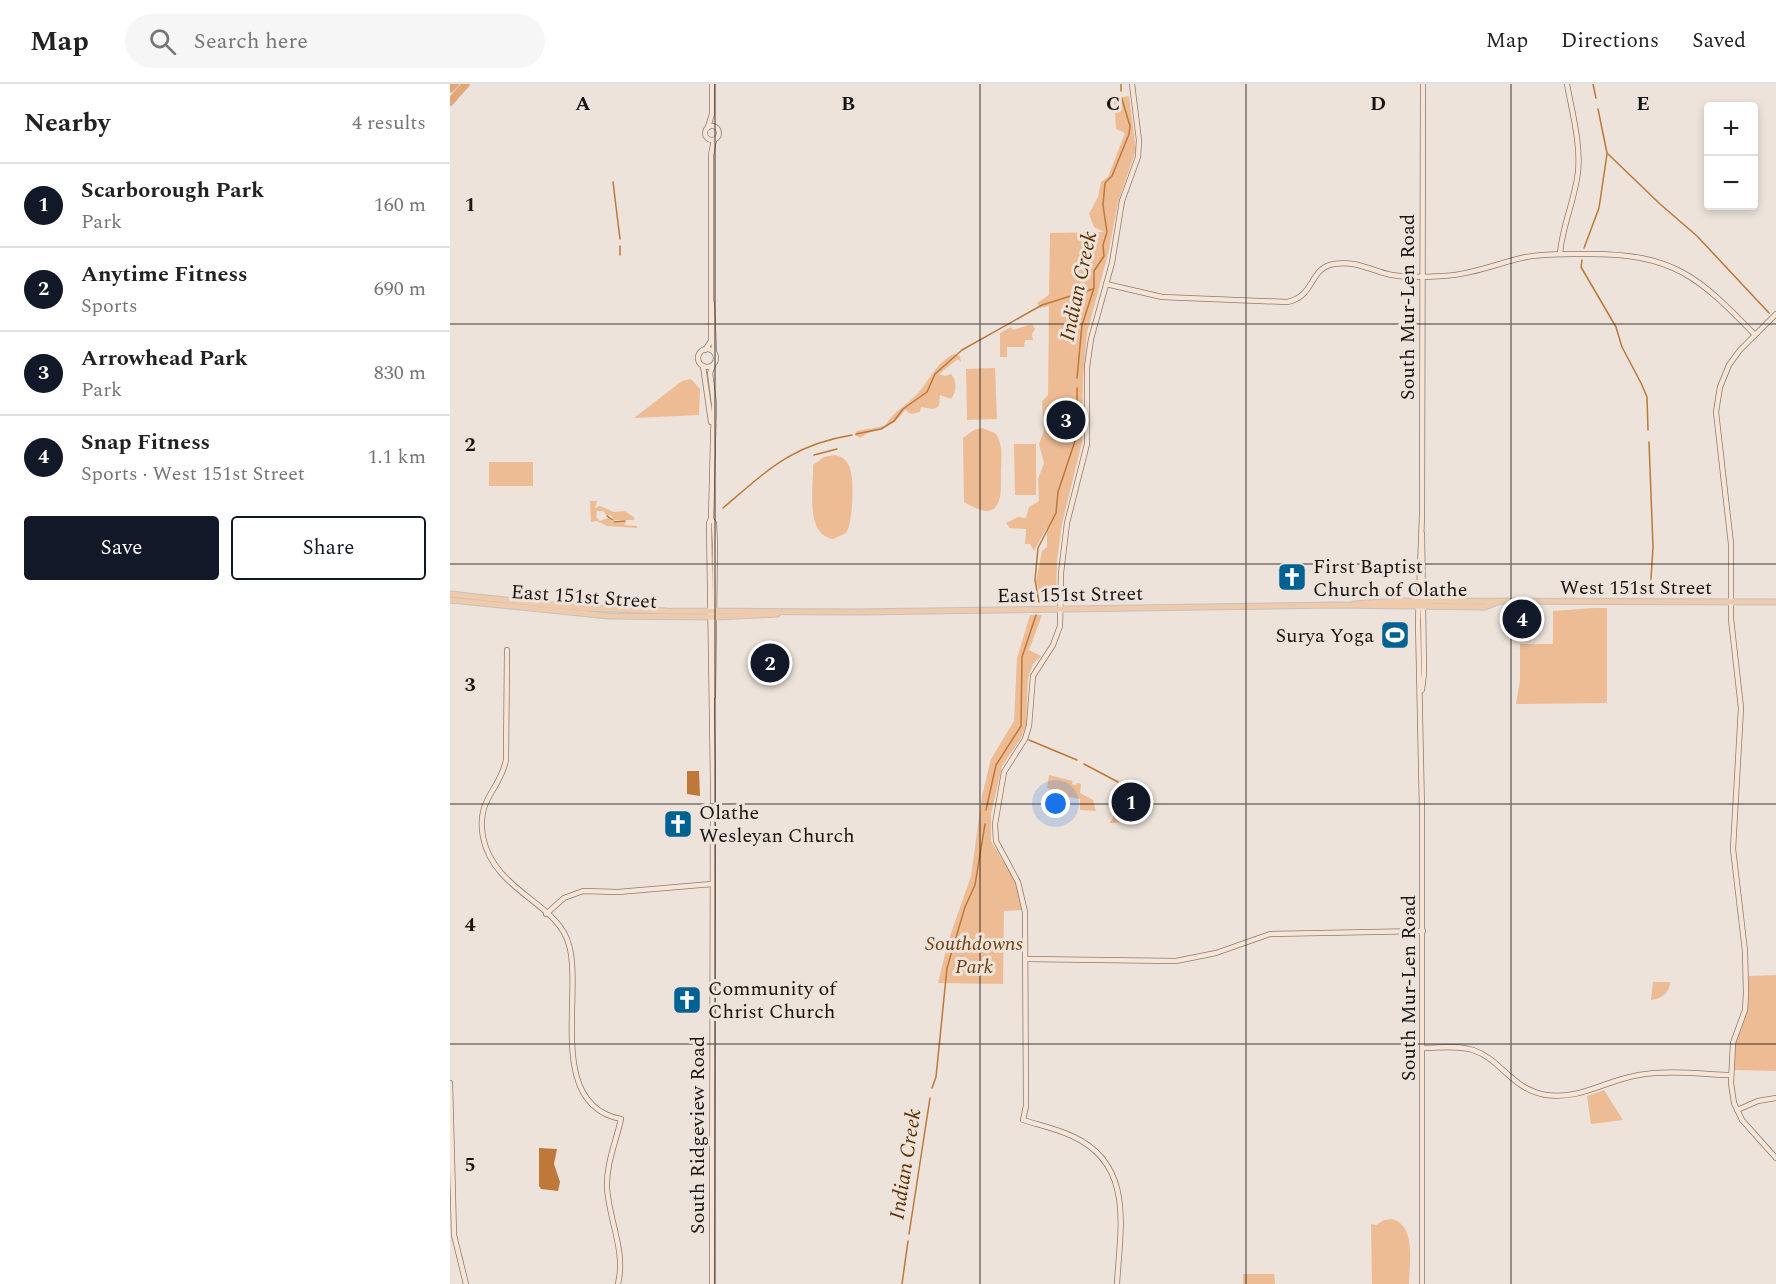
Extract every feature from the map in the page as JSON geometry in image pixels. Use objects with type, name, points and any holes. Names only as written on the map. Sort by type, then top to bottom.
[{"type":"highway","points":[[450,89],[455,84]]},
{"type":"highway","points":[[450,102],[466,84]]},
{"type":"main road","name":"East 151st Street","points":[[450,594],[607,609],[712,614]]},
{"type":"main road","name":"East 151st Street","points":[[450,600],[609,616],[1353,605],[1363,602],[1421,604]]},
{"type":"main road","name":"West 151st Street","points":[[1421,604],[1776,602]]},
{"type":"main road","points":[[565,613],[603,612],[607,609]]},
{"type":"main road","points":[[609,616],[618,612],[656,611]]},
{"type":"street","points":[[712,84],[712,114],[719,135],[714,140],[711,154],[712,303],[716,359],[713,365],[703,366],[699,357],[711,341],[710,307],[712,303]]},
{"type":"street","points":[[1117,1284],[1121,1215],[1112,1173],[1101,1156],[1083,1142],[1023,1120],[1026,1106],[1024,901],[1018,882],[996,841],[995,824],[1004,772],[1025,739],[1029,726],[1033,676],[1057,638],[1067,523],[1087,444],[1088,359],[1106,284],[1122,201],[1139,150],[1132,84]]},
{"type":"street","name":"South Mur-Len Road","points":[[1421,692],[1424,662],[1421,604],[1423,84]]},
{"type":"street","points":[[1560,254],[1562,234],[1576,184],[1578,165],[1567,84]]},
{"type":"street","points":[[711,154],[705,133],[712,114]]},
{"type":"street","points":[[708,127],[716,128]]},
{"type":"street","points":[[707,138],[714,140]]},
{"type":"street","points":[[1106,284],[1162,297],[1287,302],[1304,295],[1322,269],[1335,264],[1358,264],[1395,275],[1423,276],[1464,274],[1527,257],[1560,254],[1628,255],[1672,266],[1704,285],[1755,335]]},
{"type":"street","points":[[1776,314],[1729,365],[1720,387],[1716,406],[1718,453],[1731,544],[1731,602],[1741,708],[1733,849],[1746,956],[1746,993],[1745,1010],[1733,1043],[1731,1075],[1737,1110],[1749,1130],[1776,1158]]},
{"type":"street","points":[[705,350],[714,352]]},
{"type":"street","name":"South Ridgeview Road","points":[[711,422],[714,404],[710,373],[713,365]]},
{"type":"street","name":"South Ridgeview Road","points":[[703,366],[711,422],[711,519],[709,523],[712,614],[712,1284]]},
{"type":"street","name":"South Mur-Len Road","points":[[1421,604],[1418,641],[1421,692],[1423,931],[1422,1284]]},
{"type":"street","points":[[1418,641],[1421,660],[1424,662]]},
{"type":"street","points":[[507,650],[506,760],[501,777],[486,798],[482,816],[483,833],[489,856],[499,872],[546,914],[562,931],[570,946],[572,1045],[578,1079],[584,1092],[599,1109],[621,1119],[609,1162],[607,1185],[621,1256],[618,1284]]},
{"type":"street","points":[[546,914],[564,898],[584,891],[618,892],[712,884]]},
{"type":"street","points":[[1026,959],[1176,961],[1216,953],[1270,934],[1423,931]]},
{"type":"street","points":[[1423,1048],[1472,1050],[1486,1057],[1521,1086],[1548,1095],[1583,1093],[1622,1078],[1643,1074],[1731,1075]]},
{"type":"street","points":[[450,1083],[454,1235],[466,1284]]},
{"type":"street","points":[[1737,1110],[1758,1101],[1776,1098]]},
{"type":"green space","points":[[1129,96],[1136,150],[1118,202],[1109,250],[1087,333],[1083,378],[1082,442],[1062,524],[1057,561],[1056,602],[1047,602],[1047,593],[1040,592],[1036,582],[1042,551],[1047,547],[1047,527],[1034,551],[1030,544],[1025,544],[1026,529],[1010,528],[1006,523],[1018,517],[1026,518],[1029,507],[1039,501],[1038,479],[1044,463],[1039,444],[1044,431],[1042,401],[1048,395],[1049,306],[1040,308],[1037,303],[1049,295],[1050,233],[1104,232],[1094,227],[1089,214],[1098,197],[1101,182],[1108,177],[1125,133],[1116,129],[1114,98]]},
{"type":"green space","points":[[1032,324],[1035,329],[1032,334],[1033,340],[1025,340],[1024,347],[1007,347],[1007,357],[1000,357],[1000,333],[1011,327],[1013,330]]},
{"type":"green space","points":[[954,354],[960,356],[961,362],[958,359],[939,374],[945,376],[951,374],[953,377],[955,389],[951,399],[940,395],[939,406],[933,409],[921,407],[920,412],[911,414],[905,410],[889,425],[860,438],[855,435],[857,431],[885,426],[892,416],[919,392],[938,366]]},
{"type":"green space","points":[[995,368],[997,419],[967,420],[966,369]]},
{"type":"green space","points":[[691,379],[700,389],[699,415],[634,418],[682,381]]},
{"type":"green space","points":[[982,428],[995,433],[1001,447],[1000,495],[995,508],[984,511],[964,502],[963,438],[974,430]]},
{"type":"green space","points":[[1014,444],[1036,444],[1036,495],[1015,495]]},
{"type":"green space","points":[[834,455],[843,458],[848,464],[853,489],[852,510],[846,533],[833,539],[824,535],[818,528],[814,519],[812,496],[813,465],[824,457]]},
{"type":"green space","points":[[489,462],[533,462],[533,486],[489,486]]},
{"type":"green space","points":[[590,501],[597,501],[595,508],[600,506],[614,512],[624,511],[634,517],[634,520],[614,520],[611,515],[607,516],[603,511],[597,511],[596,517],[600,521],[610,517],[613,523],[626,522],[624,525],[637,526],[637,528],[607,526],[597,521],[591,522]]},
{"type":"green space","points":[[1607,608],[1607,703],[1516,704],[1520,681],[1520,644],[1553,644],[1553,611]]},
{"type":"green space","name":"Southdowns Park","points":[[1030,615],[1042,615],[1029,650],[1041,656],[1033,664],[1028,678],[1026,725],[1021,738],[1002,766],[991,814],[991,841],[1016,883],[1023,910],[1004,911],[1003,984],[938,983],[948,942],[971,876],[982,796],[991,759],[1014,721],[1017,658]]},
{"type":"green space","points":[[1049,775],[1073,781],[1072,784],[1081,784],[1080,793],[1093,800],[1096,811],[1080,810],[1080,799],[1070,797],[1068,803],[1064,799],[1049,794],[1046,802],[1044,801],[1050,789],[1047,788]]},
{"type":"green space","points":[[1122,781],[1153,806],[1136,821],[1110,823],[1117,810],[1115,791]]},
{"type":"green space","points":[[1776,975],[1776,1071],[1735,1070],[1735,1045],[1748,1006],[1749,976]]},
{"type":"green space","points":[[1653,982],[1670,982],[1664,995],[1651,1000]]},
{"type":"green space","points":[[1604,1090],[1623,1120],[1591,1124],[1587,1096]]},
{"type":"green space","points":[[1392,1219],[1400,1223],[1408,1237],[1409,1284],[1372,1284],[1371,1224],[1376,1225],[1384,1220]]},
{"type":"green space","points":[[1243,1274],[1274,1274],[1275,1284],[1243,1284]]},
{"type":"shaded area","points":[[687,771],[699,771],[700,796],[687,794]]},
{"type":"shaded area","points":[[539,1148],[557,1149],[554,1164],[560,1182],[558,1191],[541,1189],[539,1186]]},
{"type":"waterway","name":"Indian Creek","points":[[1121,84],[1121,91]]},
{"type":"waterway","points":[[1593,84],[1596,98]]},
{"type":"waterway","name":"Indian Creek","points":[[1077,378],[1082,325],[1094,288],[1094,271],[1104,256],[1103,245],[1107,232],[1103,205],[1105,183],[1112,176],[1129,134],[1130,126],[1122,99]]},
{"type":"waterway","points":[[1598,109],[1607,153],[1697,236],[1769,313]]},
{"type":"waterway","points":[[1584,248],[1599,208],[1607,154]]},
{"type":"waterway","points":[[613,182],[620,239]]},
{"type":"waterway","points":[[620,246],[620,255]]},
{"type":"waterway","points":[[1582,260],[1581,267],[1616,327],[1622,347],[1647,397],[1648,430]]},
{"type":"waterway","points":[[856,434],[881,429],[894,421],[903,409],[927,392],[935,374],[962,350],[1042,305],[1093,289]]},
{"type":"waterway","name":"Indian Creek","points":[[1039,602],[1035,580],[1038,548],[1056,513],[1058,492],[1077,435],[1077,388]]},
{"type":"waterway","points":[[723,508],[768,471],[796,452],[831,439],[852,435]]},
{"type":"waterway","points":[[1649,442],[1653,547],[1650,594]]},
{"type":"waterway","points":[[814,455],[837,449]]},
{"type":"waterway","points":[[607,516],[613,520]]},
{"type":"waterway","points":[[614,522],[625,521]]},
{"type":"waterway","name":"Indian Creek","points":[[986,810],[996,765],[1021,726],[1022,657],[1036,615]]},
{"type":"waterway","points":[[1029,740],[1077,760]]},
{"type":"waterway","points":[[1084,764],[1118,782]]},
{"type":"waterway","points":[[1121,783],[1132,792]]},
{"type":"waterway","name":"Indian Creek","points":[[932,1088],[936,1077],[947,968],[965,907],[975,885],[985,824]]},
{"type":"waterway","name":"Indian Creek","points":[[909,1234],[930,1098]]},
{"type":"waterway","name":"Indian Creek","points":[[902,1284],[908,1241]]},
{"type":"place","name":"Arrowhead Park","points":[[1066,420]]},
{"type":"place","name":"First Baptist Church of Olathe","points":[[1292,577]]},
{"type":"place","name":"Snap Fitness","points":[[1522,619]]},
{"type":"place","name":"Surya Yoga","points":[[1395,635]]},
{"type":"place","name":"Anytime Fitness","points":[[770,663]]},
{"type":"place","name":"Scarborough Park","points":[[1131,802]]},
{"type":"place","name":"Olathe Wesleyan Church","points":[[678,824]]},
{"type":"place","name":"Community of Christ Church","points":[[687,1000]]}]
